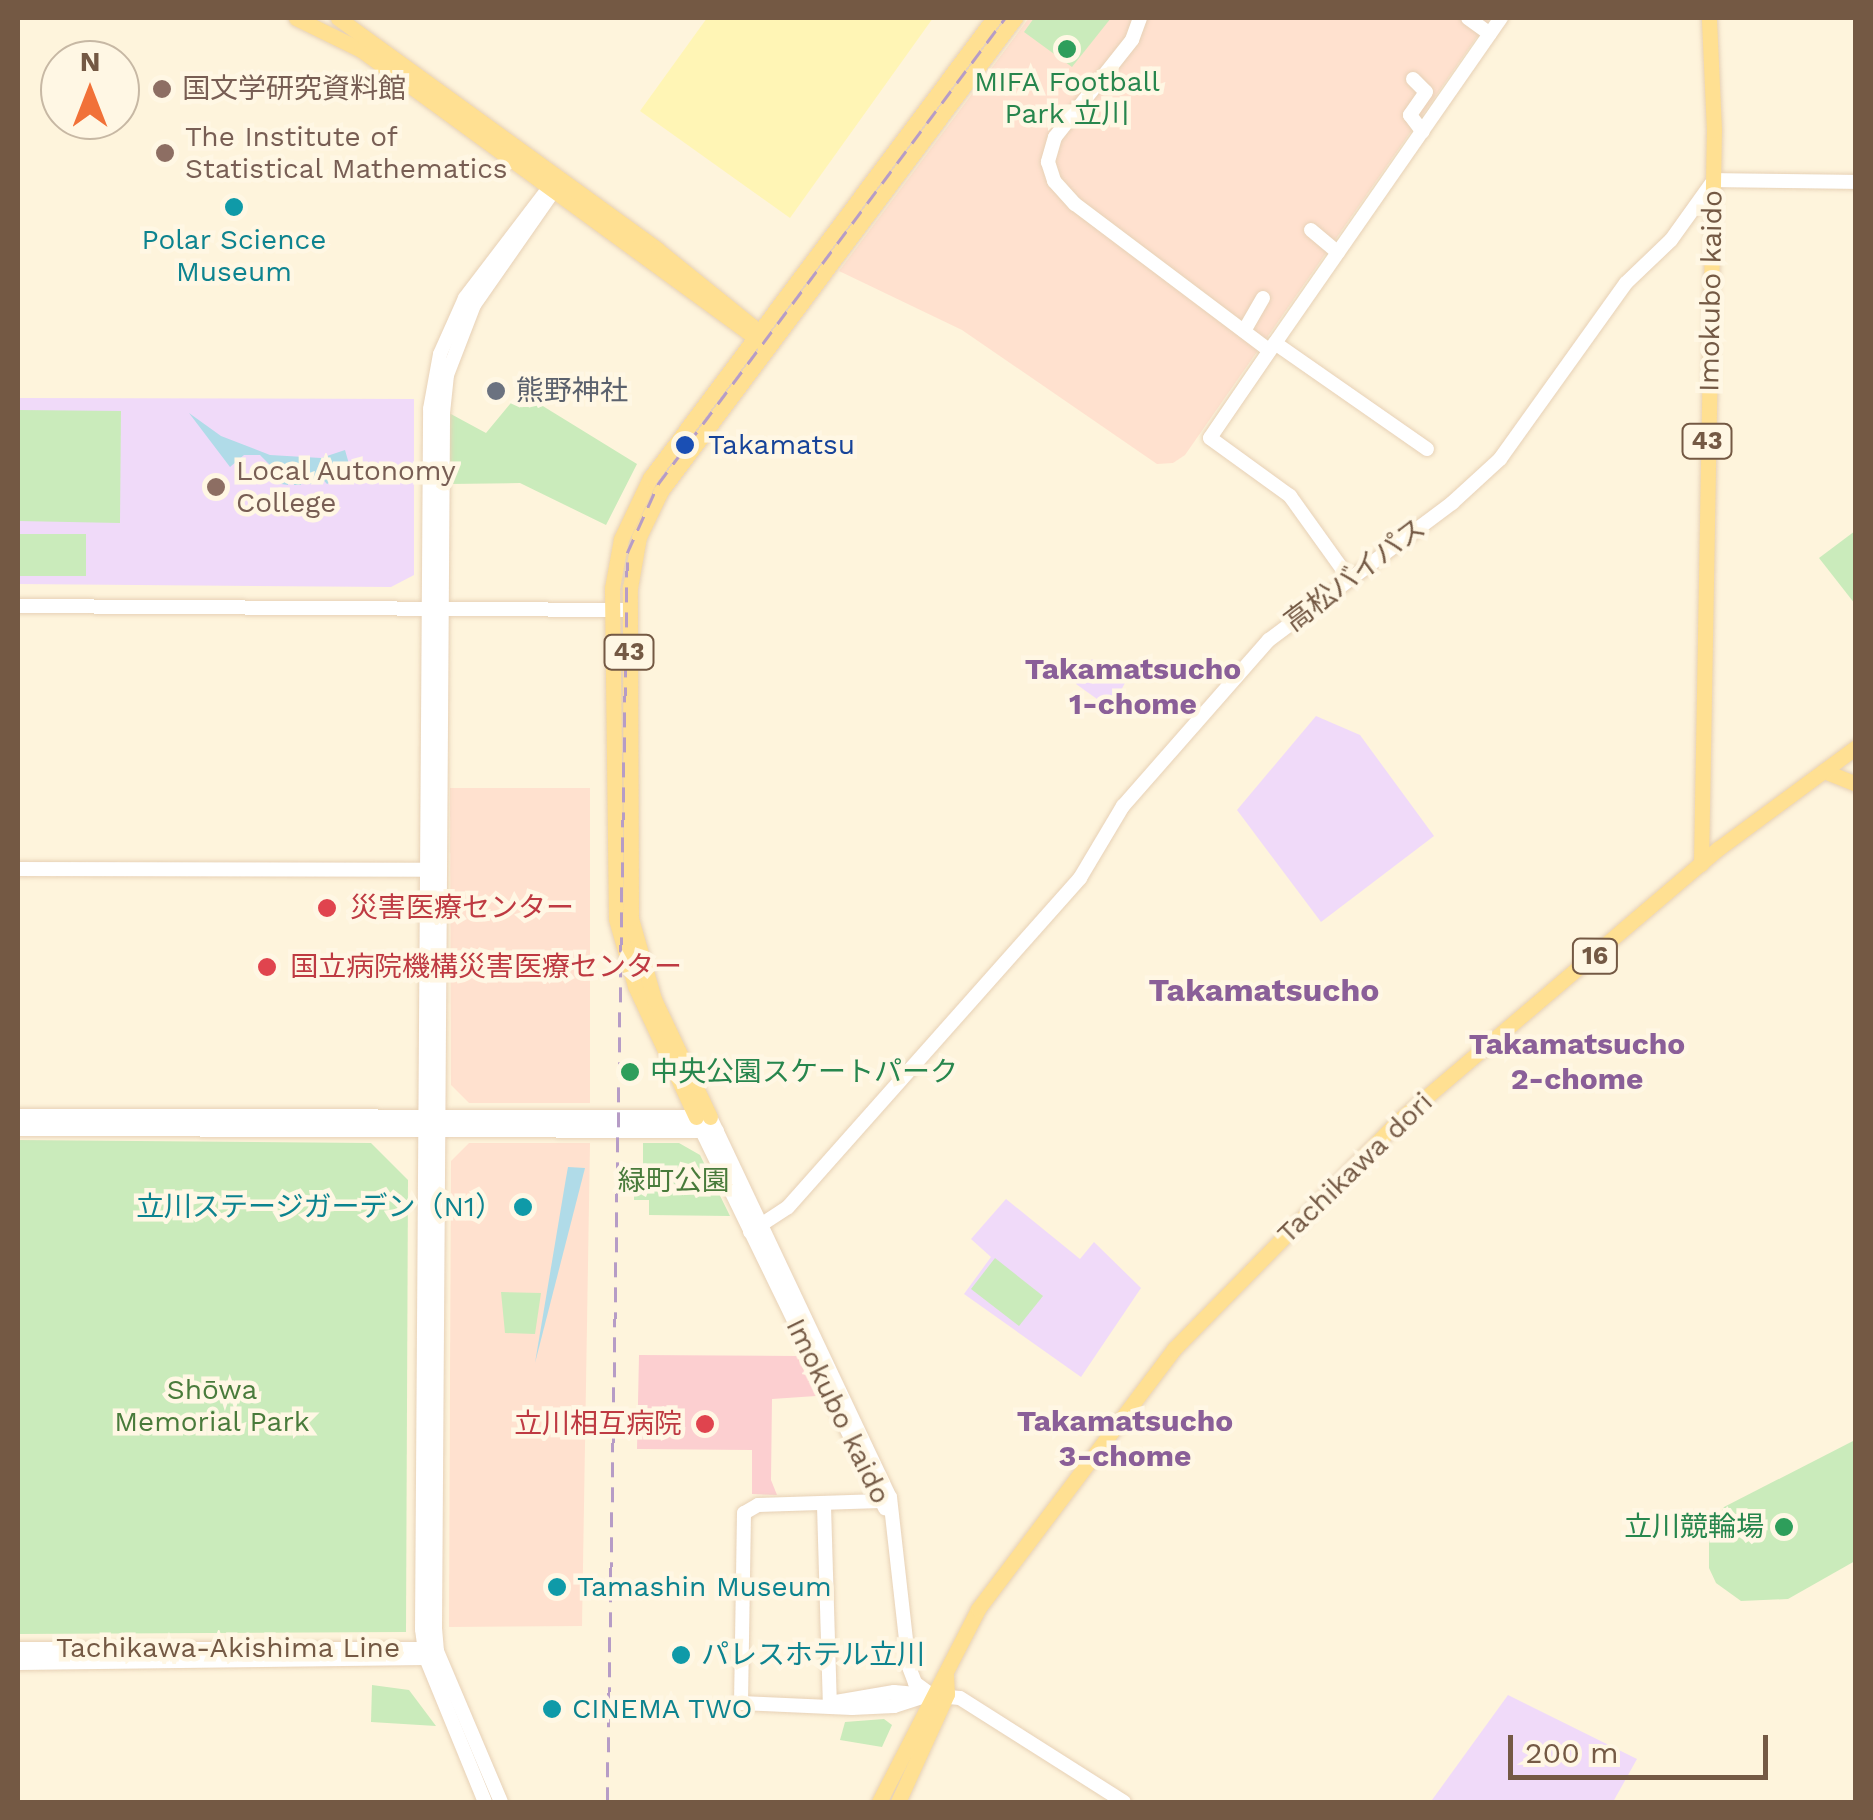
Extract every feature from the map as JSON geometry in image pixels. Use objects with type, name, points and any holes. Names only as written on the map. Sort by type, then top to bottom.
[{"type":"main road","points":[[296,18],[313,20],[361,50],[770,345]]},
{"type":"main road","points":[[338,18],[554,186]]},
{"type":"main road","name":"43","points":[[648,1001],[620,942],[613,883],[612,610],[617,556],[634,505],[994,18]]},
{"type":"main road","name":"43","points":[[648,1001],[629,901],[630,610],[635,553],[653,506],[1015,18]]},
{"type":"main road","name":"Imokubo kaido","points":[[1700,864],[1714,180],[1709,18]]},
{"type":"main road","name":"Tachikawa dori","points":[[939,1694],[978,1608],[1174,1349],[1398,1122],[1700,864],[1856,747]]},
{"type":"main road","points":[[1824,770],[1856,784]]},
{"type":"main road","points":[[648,1001],[706,1124]]},
{"type":"main road","name":"16","points":[[879,1802],[939,1694]]},
{"type":"main road","name":"16","points":[[898,1802],[939,1694]]},
{"type":"street","points":[[1140,18],[1132,40],[1055,137],[1050,171],[1075,204],[1244,331],[1427,450]]},
{"type":"street","points":[[1348,577],[1290,496],[1210,438],[1502,18]]},
{"type":"street","points":[[1473,20],[1490,34]]},
{"type":"street","points":[[1413,79],[1426,92],[1410,115],[1423,132]]},
{"type":"street","points":[[1714,180],[1856,182]]},
{"type":"street","name":"高松バイパス","points":[[756,1229],[788,1207],[1080,878],[1122,806],[1259,652],[1348,577],[1452,503],[1500,459],[1626,283],[1671,240],[1714,180]]},
{"type":"street","points":[[485,1802],[429,1651],[435,609],[430,409],[440,354],[465,298],[554,186]]},
{"type":"street","points":[[1310,230],[1338,253]]},
{"type":"street","points":[[1244,331],[1263,298]]},
{"type":"street","points":[[18,606],[630,610]]},
{"type":"street","points":[[431,1124],[426,870],[435,609]]},
{"type":"street","points":[[18,868],[426,870]]},
{"type":"street","points":[[18,1116],[431,1124]]},
{"type":"street","points":[[18,1128],[706,1124]]},
{"type":"street","name":"Imokubo kaido","points":[[706,1124],[886,1499],[898,1541],[909,1667],[939,1694]]},
{"type":"street","points":[[886,1499],[824,1506],[754,1506],[743,1516],[741,1703],[830,1703],[852,1695],[939,1694],[1014,1728],[1124,1802]]},
{"type":"street","points":[[824,1506],[830,1703]]},
{"type":"street","name":"Tachikawa-Akishima Line","points":[[18,1649],[429,1651]]},
{"type":"street","points":[[429,1651],[501,1802]]},
{"type":"street","name":"Tachikawa-Akishima Line","points":[[18,1663],[429,1651]]},
{"type":"shaded area","points":[[1029,18],[1490,18],[1185,455],[1173,463],[1157,464],[962,330],[839,271]]},
{"type":"shaded area","name":"Local Autonomy College","points":[[18,398],[414,399],[414,575],[391,587],[18,584]]},
{"type":"shaded area","points":[[1092,659],[1126,681],[1111,709],[1076,684]]},
{"type":"shaded area","points":[[1316,716],[1360,735],[1434,836],[1321,922],[1237,810]]},
{"type":"shaded area","points":[[450,788],[590,788],[590,1103],[469,1103],[451,1085]]},
{"type":"shaded area","points":[[469,1143],[590,1143],[582,1626],[449,1627],[451,1161]]},
{"type":"shaded area","points":[[1006,1199],[1080,1259],[1094,1242],[1141,1288],[1081,1377],[964,1294],[991,1257],[971,1239]]},
{"type":"shaded area","name":"立川相互病院","points":[[639,1355],[797,1356],[816,1396],[772,1399],[771,1480],[777,1495],[752,1494],[752,1450],[637,1449]]},
{"type":"shaded area","points":[[1508,1695],[1637,1759],[1613,1802],[1432,1800]]},
{"type":"green space","name":"MIFA Football Park 立川","points":[[1034,18],[1111,18],[1072,67],[1024,32]]},
{"type":"green space","points":[[520,392],[637,464],[606,525],[520,483],[449,484],[449,413],[486,433]]},
{"type":"green space","points":[[18,410],[121,411],[120,523],[18,521]]},
{"type":"green space","points":[[1855,531],[1855,604],[1819,558]]},
{"type":"green space","points":[[18,534],[86,534],[86,576],[18,576]]},
{"type":"green space","name":"Shōwa Memorial Park","points":[[18,1140],[371,1143],[408,1180],[406,1632],[18,1634]]},
{"type":"green space","name":"緑町公園","points":[[643,1143],[679,1143],[700,1155],[730,1216],[649,1215],[649,1200],[634,1200],[634,1188],[643,1182]]},
{"type":"green space","points":[[995,1258],[1043,1296],[1019,1326],[971,1289]]},
{"type":"green space","points":[[501,1292],[541,1293],[535,1334],[505,1333]]},
{"type":"green space","name":"立川競輪場","points":[[1855,1440],[1855,1561],[1788,1599],[1741,1601],[1716,1583],[1709,1568],[1709,1534],[1724,1507]]},
{"type":"green space","points":[[372,1685],[409,1690],[436,1726],[371,1722]]},
{"type":"green space","points":[[884,1719],[892,1725],[882,1747],[840,1740],[845,1722]]},
{"type":"sand","points":[[707,18],[933,18],[790,218],[640,111]]},
{"type":"water","points":[[189,413],[221,436],[270,455],[321,458],[345,450],[351,471],[327,484],[317,473],[316,484],[308,484],[308,473],[302,473],[301,485],[294,485],[294,473],[288,473],[288,485],[275,483],[274,469],[260,455],[244,455],[230,467]]},
{"type":"water","points":[[568,1167],[585,1168],[535,1363],[566,1178]]},
{"type":"railway","points":[[607,1802],[627,553],[658,484],[1005,18]]},
{"type":"place","name":"MIFA Football Park 立川","points":[[1067,49]]},
{"type":"place","name":"国文学研究資料館","points":[[162,89]]},
{"type":"place","name":"The Institute of Statistical Mathematics","points":[[165,153]]},
{"type":"place","name":"Polar Science Museum","points":[[234,207]]},
{"type":"place","name":"熊野神社","points":[[496,391]]},
{"type":"place","name":"Takamatsu","points":[[685,445]]},
{"type":"place","name":"Local Autonomy College","points":[[216,487]]},
{"type":"place","name":"災害医療センター","points":[[327,908]]},
{"type":"place","name":"国立病院機構災害医療センター","points":[[267,967]]},
{"type":"place","name":"中央公園スケートパーク","points":[[630,1072]]},
{"type":"place","name":"立川ステージガーデン（N1）","points":[[523,1207]]},
{"type":"place","name":"立川相互病院","points":[[705,1424]]},
{"type":"place","name":"立川競輪場","points":[[1784,1527]]},
{"type":"place","name":"Tamashin Museum","points":[[557,1587]]},
{"type":"place","name":"パレスホテル立川","points":[[681,1655]]},
{"type":"place","name":"CINEMA TWO","points":[[552,1709]]},
{"type":"district","name":"Takamatsucho 1-chome","points":[[1133,686]]},
{"type":"district","name":"Takamatsucho","points":[[1264,990]]},
{"type":"district","name":"Takamatsucho 2-chome","points":[[1577,1061]]},
{"type":"district","name":"Takamatsucho 3-chome","points":[[1125,1438]]}]
